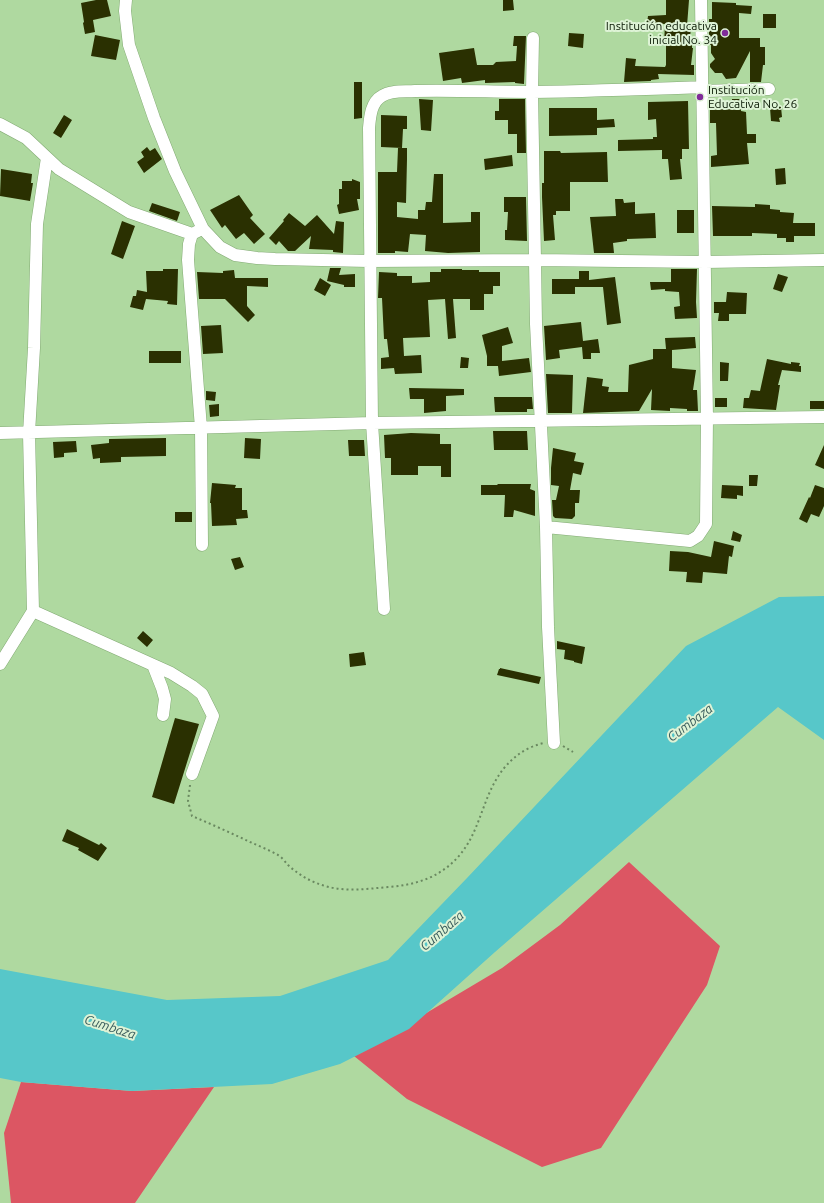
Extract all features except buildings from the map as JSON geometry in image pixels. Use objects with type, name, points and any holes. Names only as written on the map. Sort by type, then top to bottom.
[{"type":"street","points":[[126,0],[125,11],[129,45],[154,118],[175,171],[203,229],[220,247],[235,255],[275,260],[369,262],[535,260],[704,262],[824,260]]},
{"type":"street","points":[[546,527],[690,541],[698,536],[706,524],[707,418],[701,0]]},
{"type":"street","points":[[533,38],[532,92],[535,260],[540,422],[546,527],[548,627],[554,743]]},
{"type":"street","points":[[384,609],[372,424],[369,262],[369,128],[370,115],[373,106],[381,96],[386,94],[437,90],[532,92],[769,89]]},
{"type":"street","points":[[0,124],[26,138],[59,169],[129,212],[192,234],[203,229]]},
{"type":"street","points":[[0,664],[33,611],[29,433],[34,348],[37,224],[47,158]]},
{"type":"street","points":[[192,234],[189,244],[188,260],[201,428],[202,545]]},
{"type":"street","points":[[0,433],[372,424],[824,417]]},
{"type":"street","points":[[33,611],[171,673],[202,694],[214,716],[192,774]]},
{"type":"street","points":[[153,665],[165,699],[163,715]]},
{"type":"path","points":[[192,774],[188,801],[192,816],[279,855],[295,871],[314,882],[324,886],[344,890],[364,890],[412,884],[434,876],[459,856],[470,840],[495,780],[514,758],[530,748],[542,743],[560,744],[573,752]]},
{"type":"shaded area","points":[[629,862],[720,946],[707,985],[601,1148],[542,1167],[407,1099],[354,1056],[502,968],[560,925]]},
{"type":"shaded area","points":[[21,1082],[132,1091],[214,1087],[135,1203],[11,1203],[4,1133]]},
{"type":"water","name":"Cumbaza","points":[[824,596],[824,740],[778,707],[495,952],[409,1029],[340,1064],[272,1084],[132,1091],[21,1082],[0,1078],[0,969],[167,1000],[280,996],[388,960],[686,646],[779,597]]},
{"type":"place","name":"Institución educativa inicial No. 34","points":[[725,33]]},
{"type":"place","name":"Institución Educativa No. 26","points":[[700,97]]}]
